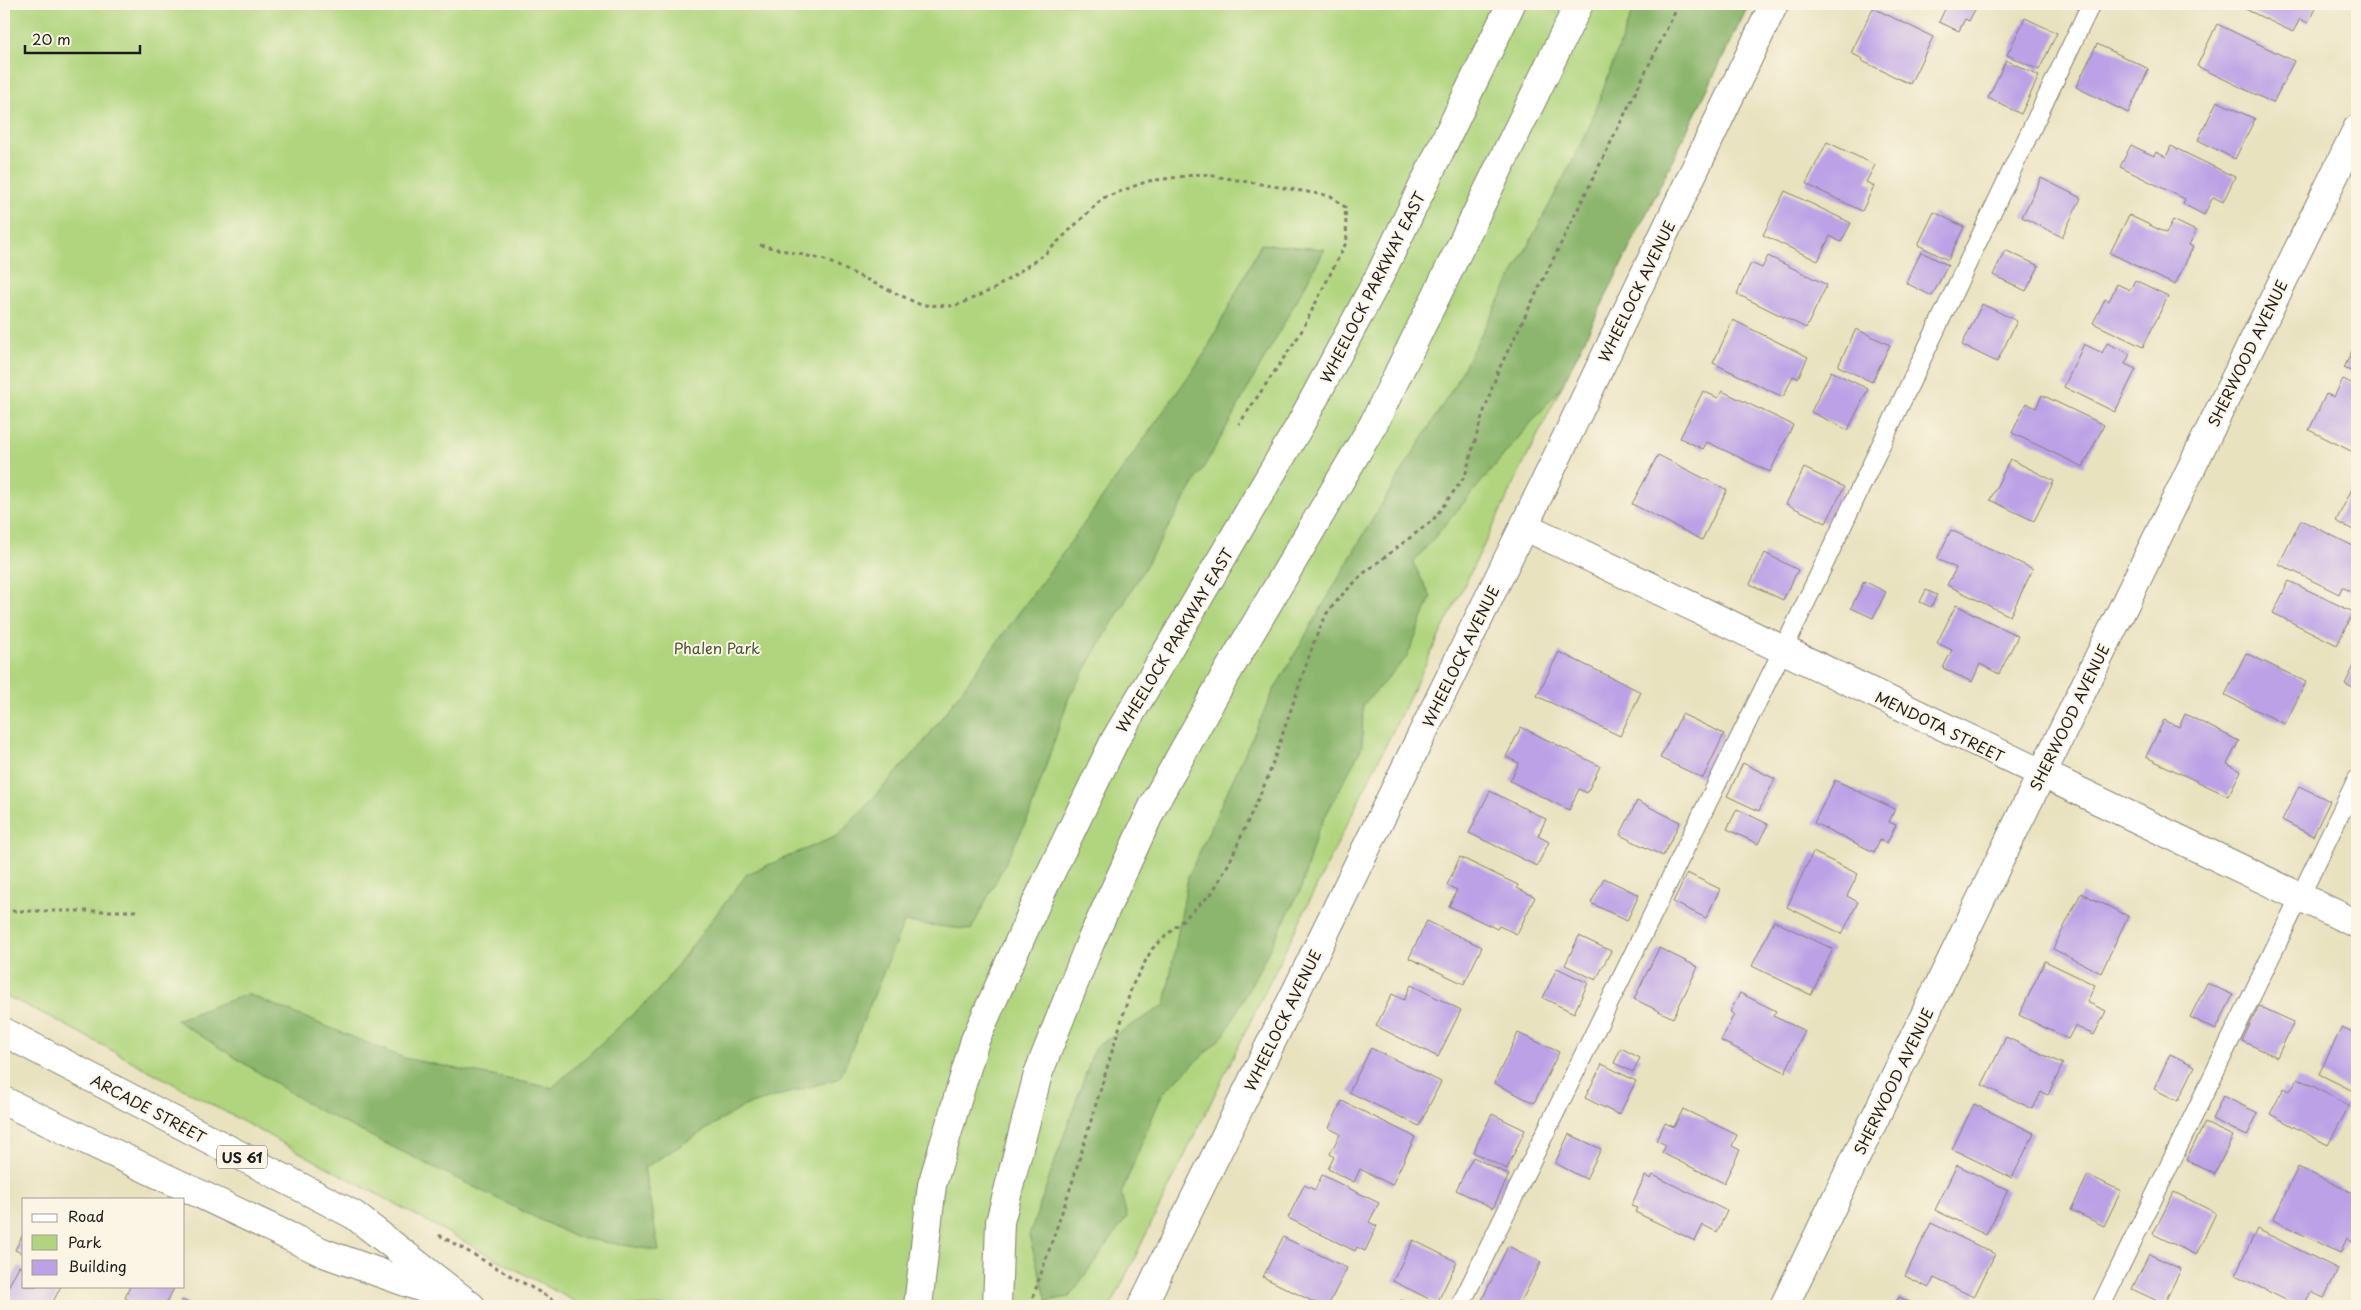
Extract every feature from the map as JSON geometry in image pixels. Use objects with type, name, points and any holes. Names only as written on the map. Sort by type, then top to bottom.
[{"type":"street","name":"WHEELOCK PARKWAY EAST","points":[[918,1306],[932,1185],[975,1040],[1039,896],[1115,740],[1300,425],[1375,284],[1510,4]]},
{"type":"street","points":[[997,1306],[1000,1222],[1038,1074],[1090,943],[1154,804],[1221,683],[1374,422],[1579,4]]},
{"type":"street","name":"WHEELOCK AVENUE","points":[[1142,1306],[1524,526],[1774,4]]},
{"type":"street","name":"SHERWOOD AVENUE","points":[[1784,1306],[2357,128]]},
{"type":"street","name":"MENDOTA STREET","points":[[1524,526],[2041,775],[2357,924]]},
{"type":"street","name":"ARCADE STREET","points":[[4,1032],[354,1215],[468,1305]]},
{"type":"street","name":"ARCADE STREET","points":[[4,1101],[324,1254],[468,1305]]},
{"type":"lane","points":[[1460,1306],[1783,651],[2091,4]]},
{"type":"lane","points":[[2101,1306],[2357,779]]},
{"type":"path","points":[[1030,1306],[1072,1183],[1132,986],[1152,949],[1212,893],[1229,863],[1268,777],[1315,639],[1327,613],[1364,573],[1432,520],[1465,476],[1480,423],[1498,371],[1679,4]]},
{"type":"path","points":[[760,245],[825,260],[921,305],[954,306],[994,289],[1045,254],[1104,198],[1148,181],[1202,174],[1331,196],[1345,207],[1347,241],[1300,334],[1239,424]]},
{"type":"path","points":[[4,911],[136,911]]},
{"type":"green space","name":"Phalen Park","points":[[4,4],[1749,4],[1111,1306],[583,1306],[54,1019],[4,995]]},
{"type":"green space","points":[[1635,4],[1749,4],[1562,386],[1413,563],[1431,597],[1407,657],[1363,705],[1362,747],[1317,832],[1301,889],[1225,1034],[1162,1094],[1121,1194],[1127,1217],[1069,1297],[1047,1301],[1029,1236],[1095,1047],[1165,1005],[1188,877],[1274,690],[1368,527],[1453,388],[1587,133]]},
{"type":"green space","points":[[1261,244],[1325,249],[1216,446],[1069,697],[1029,816],[971,930],[904,922],[840,1078],[744,1106],[644,1168],[659,1251],[575,1237],[316,1109],[176,1020],[247,994],[404,1058],[552,1088],[656,993],[747,874],[839,835],[920,747],[1063,553],[1205,353]]},
{"type":"building","points":[[1942,4],[1978,4],[1969,21],[1965,19],[1959,31],[1939,22],[1945,9],[1940,7]]},
{"type":"building","points":[[2243,4],[2317,4],[2308,23],[2300,19],[2293,32],[2241,7]]},
{"type":"building","points":[[1873,8],[1933,37],[1910,84],[1862,61],[1863,59],[1851,53]]},
{"type":"building","points":[[2025,18],[2057,33],[2039,70],[2007,55]]},
{"type":"building","points":[[2217,24],[2294,61],[2273,103],[2197,66]]},
{"type":"building","points":[[2097,44],[2149,69],[2128,113],[2076,87]]},
{"type":"building","points":[[2006,60],[2039,76],[2021,114],[1988,98]]},
{"type":"building","points":[[2217,101],[2255,119],[2235,159],[2198,140]]},
{"type":"building","points":[[1827,142],[1875,165],[1866,182],[1874,186],[1862,211],[1806,184]]},
{"type":"building","points":[[2131,145],[2154,156],[2156,152],[2166,157],[2171,146],[2235,177],[2223,202],[2213,197],[2204,215],[2183,204],[2185,199],[2120,167]]},
{"type":"building","points":[[2041,178],[2081,198],[2062,237],[2022,217]]},
{"type":"building","points":[[1785,191],[1851,223],[1841,242],[1830,236],[1818,261],[1763,235]]},
{"type":"building","points":[[1934,212],[1964,227],[1948,260],[1918,245]]},
{"type":"building","points":[[2129,215],[2166,233],[2173,220],[2196,231],[2189,245],[2193,247],[2175,285],[2110,253]]},
{"type":"building","points":[[2005,250],[2039,266],[2026,291],[1993,275]]},
{"type":"building","points":[[1921,252],[1948,265],[1932,296],[1906,283]]},
{"type":"building","points":[[1768,256],[1827,285],[1806,328],[1737,294],[1751,263],[1762,268]]},
{"type":"building","points":[[2135,280],[2168,296],[2143,347],[2093,323],[2105,299],[2109,301],[2117,284],[2130,290]]},
{"type":"building","points":[[1982,304],[2017,321],[1997,362],[1962,345]]},
{"type":"building","points":[[1733,320],[1808,357],[1798,378],[1793,376],[1783,397],[1713,363]]},
{"type":"building","points":[[1856,329],[1890,345],[1872,382],[1838,366]]},
{"type":"building","points":[[2357,340],[2357,374],[2344,368]]},
{"type":"building","points":[[2107,343],[2130,354],[2125,364],[2136,369],[2115,412],[2064,387],[2084,344],[2102,353]]},
{"type":"building","points":[[1831,371],[1868,389],[1848,430],[1811,412]]},
{"type":"building","points":[[2343,379],[2357,386],[2357,454],[2309,430],[2326,394],[2334,397]]},
{"type":"building","points":[[1703,391],[1718,398],[1722,391],[1793,425],[1770,472],[1707,442],[1703,449],[1680,438]]},
{"type":"building","points":[[2042,395],[2104,425],[2083,467],[2012,433],[2026,403],[2036,408]]},
{"type":"building","points":[[1658,455],[1727,490],[1702,540],[1632,504]]},
{"type":"building","points":[[2010,459],[2054,481],[2034,521],[1990,500]]},
{"type":"building","points":[[1804,468],[1844,487],[1826,523],[1786,504]]},
{"type":"building","points":[[2352,489],[2357,492],[2357,532],[2336,521]]},
{"type":"building","points":[[2301,520],[2357,548],[2354,564],[2357,566],[2357,581],[2352,592],[2342,587],[2339,594],[2279,564]]},
{"type":"building","points":[[1951,530],[2033,569],[2010,616],[1947,585],[1956,568],[1937,559]]},
{"type":"building","points":[[1765,553],[1798,570],[1783,600],[1750,584]]},
{"type":"building","points":[[1864,581],[1886,592],[1873,618],[1851,608]]},
{"type":"building","points":[[2289,581],[2353,612],[2337,645],[2273,613]]},
{"type":"building","points":[[1926,590],[1937,595],[1931,607],[1920,602]]},
{"type":"building","points":[[1956,605],[2018,636],[1999,674],[1980,664],[1972,682],[1943,668],[1952,650],[1937,643]]},
{"type":"building","points":[[1559,652],[1641,692],[1620,736],[1537,696]]},
{"type":"building","points":[[2246,653],[2306,682],[2285,724],[2225,695]]},
{"type":"building","points":[[2357,660],[2357,690],[2345,684]]},
{"type":"building","points":[[1682,714],[1724,734],[1703,778],[1660,758]]},
{"type":"building","points":[[2185,714],[2239,741],[2227,764],[2241,771],[2228,796],[2146,757],[2164,720],[2179,727]]},
{"type":"building","points":[[1521,727],[1600,766],[1587,793],[1579,789],[1569,810],[1510,781],[1519,763],[1506,757]]},
{"type":"building","points":[[1743,763],[1775,779],[1759,811],[1727,796]]},
{"type":"building","points":[[1835,780],[1895,809],[1889,822],[1896,825],[1887,843],[1880,840],[1874,852],[1814,823]]},
{"type":"building","points":[[2299,786],[2330,801],[2313,836],[2282,820]]},
{"type":"building","points":[[1490,791],[1546,819],[1538,836],[1549,842],[1537,866],[1469,833]]},
{"type":"building","points":[[1637,801],[1680,822],[1663,856],[1620,835]]},
{"type":"building","points":[[1737,809],[1768,824],[1758,844],[1727,829]]},
{"type":"building","points":[[1813,852],[1858,874],[1847,896],[1858,902],[1842,934],[1787,907]]},
{"type":"building","points":[[1460,857],[1518,885],[1517,888],[1535,897],[1517,934],[1499,926],[1497,929],[1449,906],[1457,890],[1447,885]]},
{"type":"building","points":[[1687,873],[1720,889],[1706,918],[1673,902]]},
{"type":"building","points":[[1604,878],[1639,895],[1627,921],[1591,903]]},
{"type":"building","points":[[2081,893],[2128,916],[2101,973],[2053,949]]},
{"type":"building","points":[[1427,921],[1482,947],[1464,984],[1409,958]]},
{"type":"building","points":[[1774,921],[1833,949],[1811,995],[1752,966]]},
{"type":"building","points":[[1579,936],[1611,951],[1596,980],[1565,965]]},
{"type":"building","points":[[1659,948],[1698,967],[1673,1018],[1634,999]]},
{"type":"building","points":[[2045,961],[2095,985],[2087,1002],[2106,1011],[2094,1035],[2075,1026],[2068,1039],[2019,1015]]},
{"type":"building","points":[[1557,968],[1588,983],[1574,1013],[1543,998]]},
{"type":"building","points":[[2207,983],[2233,995],[2216,1030],[2190,1017]]},
{"type":"building","points":[[1411,985],[1461,1010],[1438,1057],[1376,1026],[1392,994],[1404,1000]]},
{"type":"building","points":[[1740,993],[1776,1011],[1773,1016],[1805,1031],[1785,1072],[1721,1041],[1734,1014],[1730,1012]]},
{"type":"building","points":[[2259,1006],[2294,1022],[2277,1057],[2242,1041]]},
{"type":"building","points":[[2342,1027],[2357,1034],[2357,1093],[2319,1074]]},
{"type":"building","points":[[1518,1033],[1559,1052],[1534,1103],[1494,1083]]},
{"type":"building","points":[[2006,1037],[2063,1064],[2048,1095],[2041,1092],[2033,1109],[1982,1085]]},
{"type":"building","points":[[1371,1048],[1441,1082],[1419,1126],[1349,1092]]},
{"type":"building","points":[[1621,1048],[1640,1058],[1633,1072],[1614,1063]]},
{"type":"building","points":[[2170,1054],[2195,1066],[2178,1101],[2154,1089]]},
{"type":"building","points":[[1602,1064],[1636,1081],[1619,1115],[1585,1098]]},
{"type":"building","points":[[2298,1078],[2349,1106],[2328,1145],[2270,1114],[2284,1088],[2290,1091]]},
{"type":"building","points":[[2223,1096],[2258,1113],[2247,1136],[2212,1119]]},
{"type":"building","points":[[1342,1101],[1415,1137],[1392,1185],[1360,1169],[1354,1182],[1328,1169],[1334,1157],[1330,1154],[1340,1134],[1329,1128]]},
{"type":"building","points":[[1974,1104],[2034,1133],[2012,1178],[1952,1149]]},
{"type":"building","points":[[1683,1109],[1737,1135],[1732,1146],[1740,1150],[1724,1183],[1662,1153],[1666,1145],[1656,1140],[1665,1123],[1674,1127]]},
{"type":"building","points":[[1492,1114],[1525,1130],[1507,1169],[1473,1152]]},
{"type":"building","points":[[2205,1123],[2233,1136],[2215,1174],[2186,1160]]},
{"type":"building","points":[[1569,1134],[1601,1149],[1586,1179],[1555,1163]]},
{"type":"building","points":[[1473,1157],[1509,1175],[1493,1208],[1456,1190]]},
{"type":"building","points":[[1957,1165],[2008,1190],[1986,1235],[1935,1210]]},
{"type":"building","points":[[2298,1167],[2357,1195],[2357,1236],[2354,1242],[2347,1238],[2340,1253],[2273,1220]]},
{"type":"building","points":[[1322,1175],[1379,1203],[1369,1222],[1377,1226],[1365,1251],[1357,1247],[1355,1251],[1288,1218],[1304,1185],[1315,1190]]},
{"type":"building","points":[[1653,1175],[1727,1211],[1717,1232],[1703,1225],[1695,1241],[1635,1212],[1637,1208],[1631,1206],[1645,1176],[1651,1179]]},
{"type":"building","points":[[2088,1175],[2121,1191],[2104,1226],[2071,1210]]},
{"type":"building","points":[[2174,1192],[2216,1213],[2196,1255],[2153,1234]]},
{"type":"building","points":[[1931,1223],[1995,1254],[1974,1297],[1934,1278],[1929,1288],[1905,1276]]},
{"type":"building","points":[[2257,1229],[2338,1269],[2324,1298],[2311,1292],[2304,1306],[2298,1306],[2235,1275]]},
{"type":"building","points":[[22,1236],[22,1253],[15,1250]]},
{"type":"building","points":[[1283,1237],[1347,1268],[1328,1306],[1322,1306],[1263,1277]]},
{"type":"building","points":[[1413,1240],[1457,1262],[1437,1303],[1393,1281]]},
{"type":"building","points":[[1508,1246],[1541,1262],[1519,1306],[1479,1306]]},
{"type":"building","points":[[2149,1254],[2181,1269],[2164,1304],[2132,1289]]},
{"type":"building","points":[[19,1266],[22,1267],[22,1288],[60,1288],[51,1306],[4,1306],[4,1295]]},
{"type":"building","points":[[129,1288],[174,1288],[165,1306],[133,1306],[135,1303],[125,1298]]},
{"type":"building","points":[[1899,1297],[1918,1306],[1894,1306]]},
{"type":"building","points":[[182,1300],[194,1306],[179,1306]]},
{"type":"building","points":[[1401,1300],[1414,1306],[1398,1306]]}]
